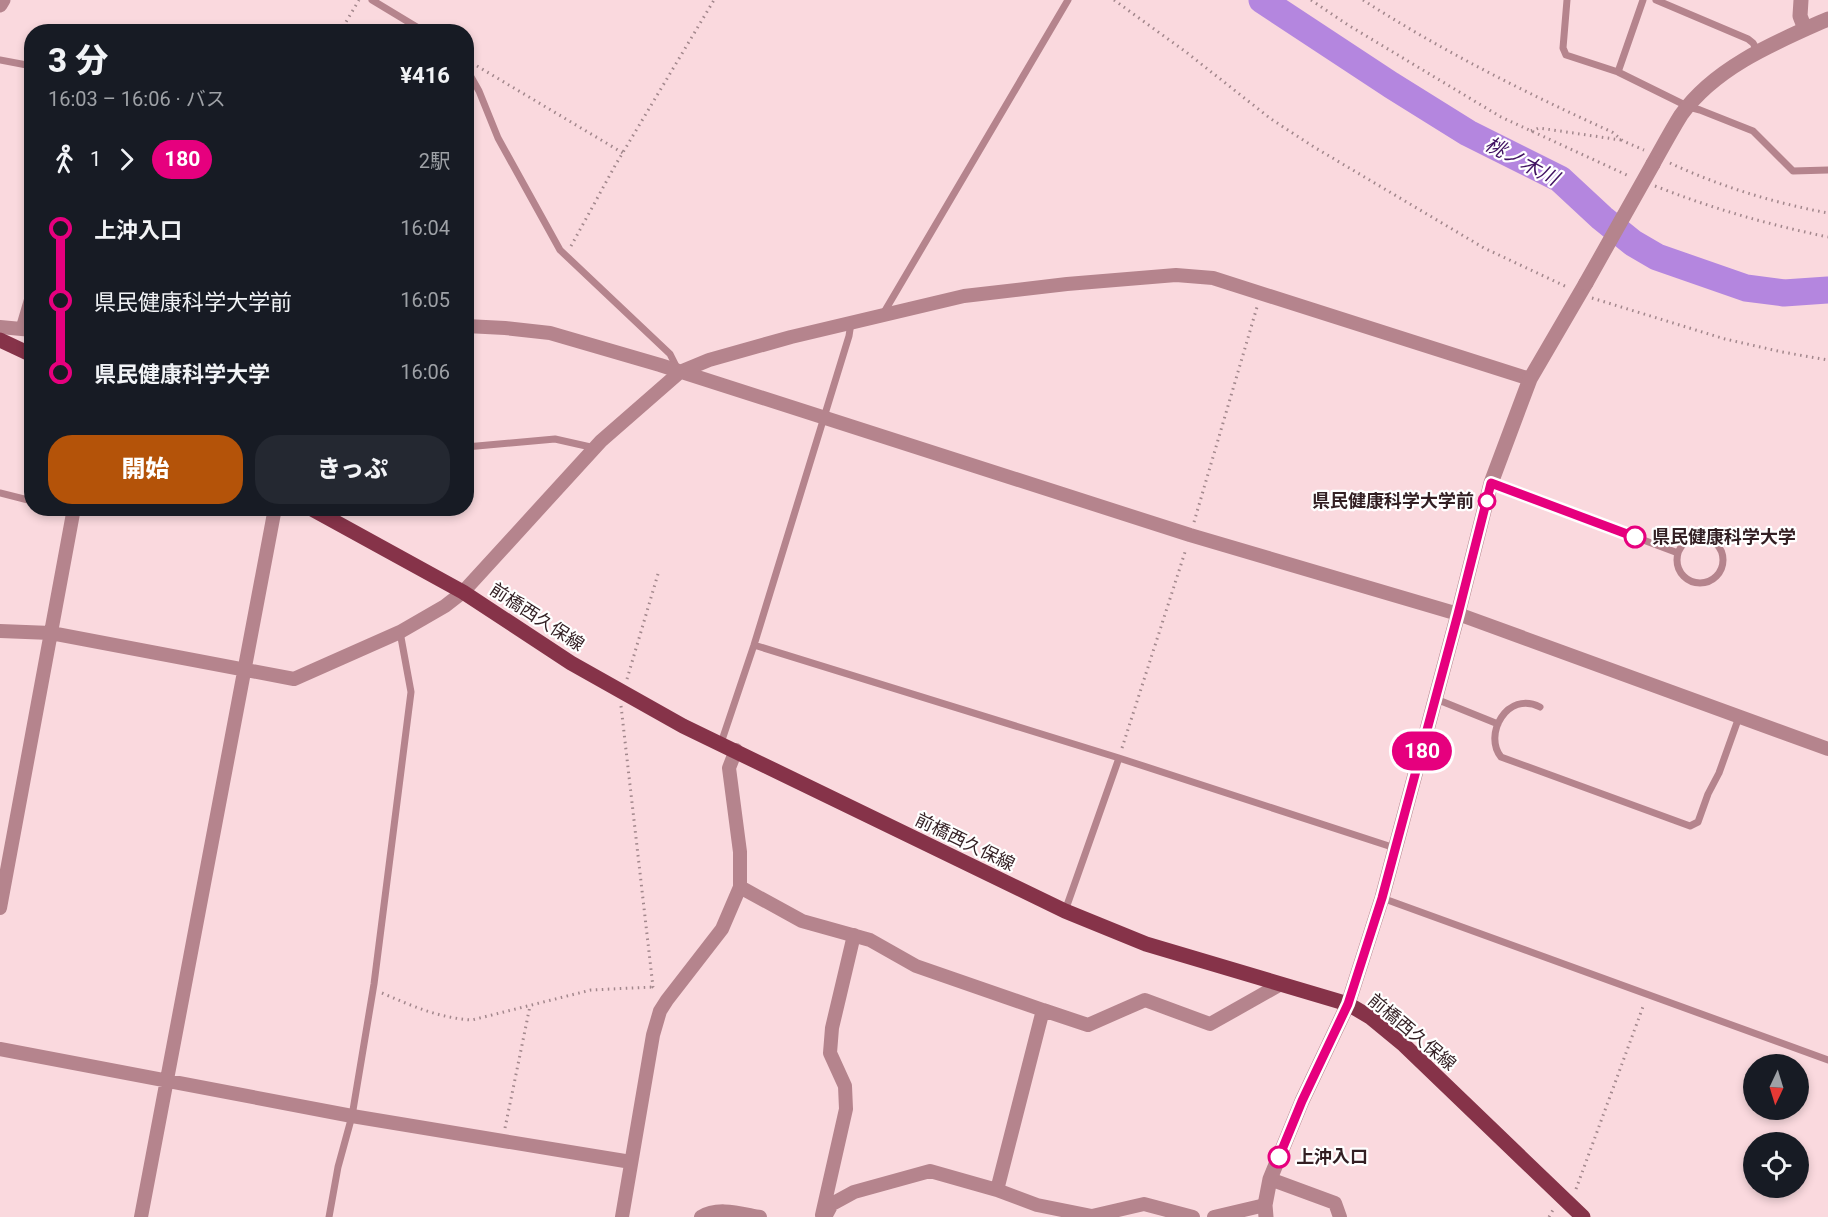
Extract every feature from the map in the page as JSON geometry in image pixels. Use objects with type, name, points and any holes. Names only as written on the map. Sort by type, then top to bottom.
[{"type":"main road","points":[[0,340],[24,351]]},
{"type":"main road","name":"前橋西久保線","points":[[325,516],[463,592],[571,663],[623,694],[683,726],[1015,888],[1146,944],[1348,1004],[1370,1017],[1404,1045],[1583,1217]]},
{"type":"street","points":[[0,5],[3,0]]},
{"type":"street","points":[[1801,0],[1800,16],[1805,29]]},
{"type":"street","points":[[1214,1217],[1265,1211],[1270,1179],[1302,1101],[1348,1004],[1396,849],[1491,483],[1530,379],[1682,114],[1716,80],[1758,52],[1828,20]]},
{"type":"street","points":[[0,631],[51,633],[294,680],[400,632],[445,606],[463,592],[595,448],[680,372],[709,360],[792,337],[964,296],[1067,284],[1176,276],[1213,278],[1530,379]]},
{"type":"street","points":[[474,326],[550,333],[824,417],[1190,536],[1458,614],[1828,749]]},
{"type":"street","points":[[0,327],[24,329]]},
{"type":"street","points":[[0,908],[51,633],[69,516]]},
{"type":"street","points":[[141,1217],[274,516]]},
{"type":"street","points":[[622,1217],[653,1035],[660,1011],[722,929],[741,887],[740,852],[729,768],[736,750]]},
{"type":"street","points":[[741,887],[802,921],[870,940],[916,966],[1088,1025],[1145,1000],[1210,1024],[1281,984]]},
{"type":"street","points":[[823,1217],[846,1109],[845,1086],[830,1053],[832,1028],[854,935]]},
{"type":"street","points":[[997,1190],[1043,1010]]},
{"type":"street","points":[[0,1049],[351,1116],[631,1162]]},
{"type":"street","points":[[823,1217],[832,1204],[854,1191],[930,1171],[997,1190],[1036,1211],[1092,1216],[1144,1204],[1193,1217]]},
{"type":"street","points":[[1270,1179],[1335,1203],[1340,1217]]},
{"type":"street","points":[[701,1217],[707,1213],[721,1212],[760,1217]]},
{"type":"lane","points":[[372,0],[412,24]]},
{"type":"lane","points":[[882,316],[1068,0]]},
{"type":"lane","points":[[1567,0],[1564,52],[1566,54],[1618,72],[1689,107],[1753,131],[1793,171],[1828,170]]},
{"type":"lane","points":[[1618,72],[1643,0]]},
{"type":"lane","points":[[1656,0],[1748,39],[1758,52]]},
{"type":"lane","points":[[0,60],[24,64]]},
{"type":"lane","points":[[474,82],[498,138],[542,215],[555,243],[670,354],[680,372]]},
{"type":"lane","points":[[721,744],[754,645],[849,336],[851,323]]},
{"type":"lane","points":[[474,446],[555,440],[595,448]]},
{"type":"lane","points":[[1491,483],[1678,553]]},
{"type":"lane","points":[[0,493],[24,499]]},
{"type":"lane","points":[[1694,538],[1708,539],[1720,548],[1721,570],[1710,581],[1695,583],[1682,575],[1677,560],[1678,553],[1687,541],[1694,538]]},
{"type":"lane","points":[[329,1217],[338,1167],[351,1116],[373,988],[411,692],[400,632]]},
{"type":"lane","points":[[754,645],[1119,758],[1396,849]]},
{"type":"lane","points":[[1436,699],[1498,724]]},
{"type":"lane","points":[[1540,707],[1528,702],[1515,704],[1504,714],[1498,724],[1495,742],[1498,753],[1504,759],[1690,826],[1698,822],[1739,717]]},
{"type":"lane","points":[[1065,911],[1119,758]]},
{"type":"lane","points":[[1382,898],[1828,1060]]},
{"type":"path","points":[[344,24],[358,0]]},
{"type":"path","points":[[567,256],[622,153],[714,0]]},
{"type":"path","points":[[1114,0],[1186,52],[1271,119],[1484,248],[1582,288],[1725,339],[1828,360]]},
{"type":"path","points":[[1311,0],[1348,25],[1501,117],[1630,177]]},
{"type":"path","points":[[1363,0],[1498,79],[1612,132],[1623,141],[1656,158],[1696,176],[1828,213]]},
{"type":"path","points":[[474,66],[478,66],[622,153]]},
{"type":"path","points":[[1531,131],[1539,128],[1623,141]]},
{"type":"path","points":[[1647,183],[1758,222],[1828,237]]},
{"type":"path","points":[[1119,758],[1190,536],[1261,294]]},
{"type":"path","points":[[373,988],[423,1011],[453,1019],[472,1020],[591,990],[653,987],[620,710],[658,574]]},
{"type":"path","points":[[1571,1205],[1647,994]]},
{"type":"path","points":[[503,1141],[531,1006]]},
{"type":"waterway","name":"桃ノ木川","points":[[1262,0],[1468,133],[1560,179],[1633,243],[1657,257],[1746,288],[1784,293],[1828,290]]},
{"type":"bus line","name":"180","points":[[1279,1157],[1302,1101],[1348,1004],[1382,898],[1491,483],[1635,537]]},
{"type":"place","name":"県民健康科学大学前","points":[[1487,501]]},
{"type":"place","name":"県民健康科学大学","points":[[1635,537]]},
{"type":"place","name":"上沖入口","points":[[1279,1157]]}]
